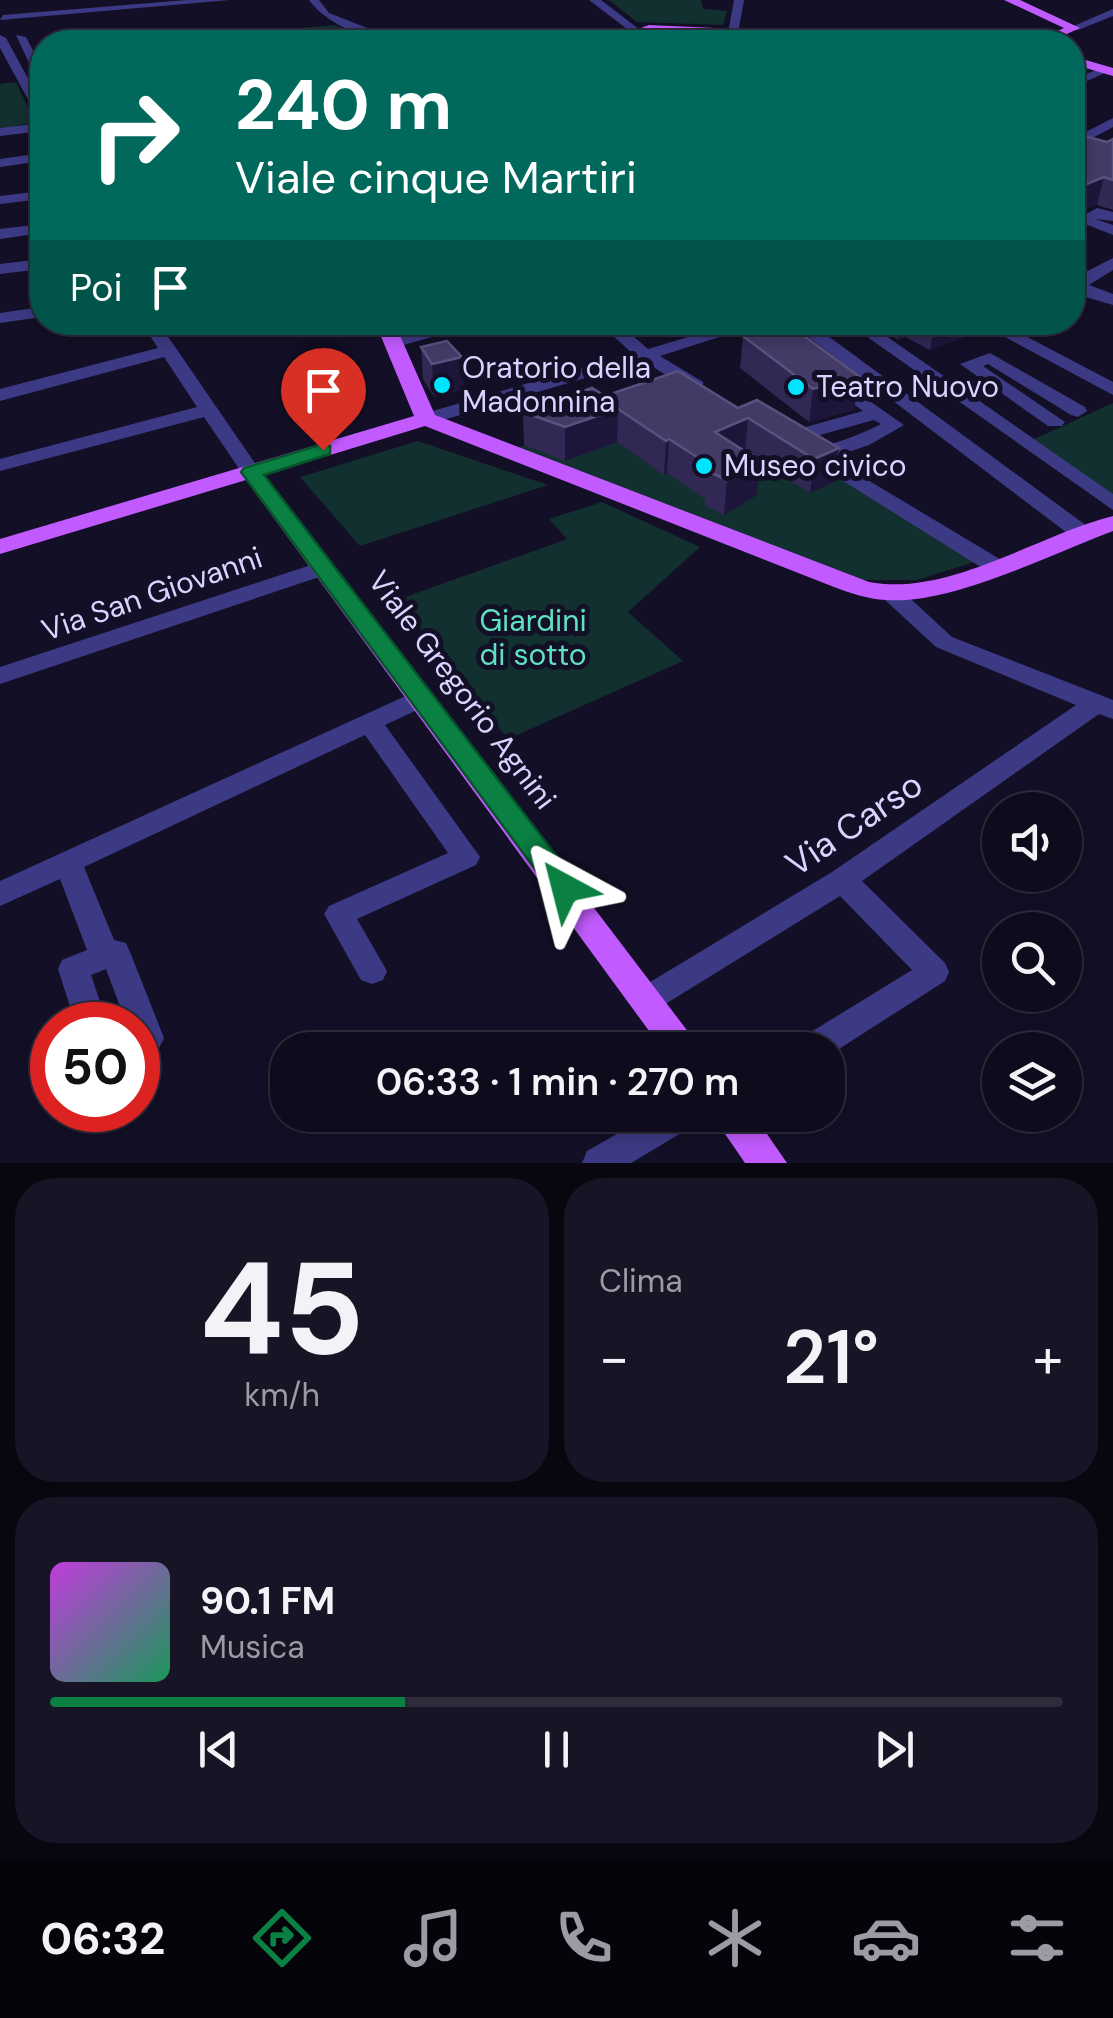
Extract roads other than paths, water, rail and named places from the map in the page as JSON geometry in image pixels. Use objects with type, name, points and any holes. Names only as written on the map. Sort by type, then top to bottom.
[{"type":"main road","points":[[1010,0],[1074,28]]},
{"type":"main road","points":[[1069,30],[1074,28]]},
{"type":"main road","points":[[1085,64],[1109,71]]},
{"type":"main road","points":[[390,335],[426,418]]},
{"type":"main road","points":[[0,547],[426,418],[829,576],[892,594],[947,583],[1113,523]]},
{"type":"main road","name":"Viale Gregorio Agnini","points":[[251,472],[671,1032]]},
{"type":"main road","points":[[744,1132],[768,1163]]},
{"type":"street","points":[[2,15],[225,0]]},
{"type":"street","points":[[314,0],[325,15],[365,30]]},
{"type":"street","points":[[594,0],[635,30]]},
{"type":"street","points":[[732,30],[740,0]]},
{"type":"street","points":[[1074,28],[1113,12]]},
{"type":"street","points":[[20,36],[30,54]]},
{"type":"street","points":[[0,38],[30,92]]},
{"type":"street","points":[[1085,81],[1109,71]]},
{"type":"street","points":[[22,77],[30,77]]},
{"type":"street","points":[[1085,137],[1113,122]]},
{"type":"street","points":[[0,132],[30,128]]},
{"type":"street","points":[[1085,145],[1096,147]]},
{"type":"street","points":[[0,163],[30,159]]},
{"type":"street","points":[[0,200],[30,196]]},
{"type":"street","points":[[1085,224],[1113,230]]},
{"type":"street","points":[[0,234],[30,231]]},
{"type":"street","points":[[1085,280],[1113,263]]},
{"type":"street","points":[[0,269],[30,265]]},
{"type":"street","points":[[1085,290],[1113,300]]},
{"type":"street","points":[[0,318],[30,314]]},
{"type":"street","points":[[156,335],[251,472]]},
{"type":"street","points":[[393,343],[425,335]]},
{"type":"street","points":[[621,335],[645,355],[713,396]]},
{"type":"street","points":[[426,418],[713,335]]},
{"type":"street","points":[[782,343],[794,335]]},
{"type":"street","points":[[815,335],[1084,534]]},
{"type":"street","points":[[873,335],[1113,504]]},
{"type":"street","points":[[990,358],[990,350],[1012,335]]},
{"type":"street","points":[[1020,438],[1113,392],[1021,335]]},
{"type":"street","points":[[0,395],[165,351]]},
{"type":"street","points":[[1055,422],[969,364],[990,358],[1078,411]]},
{"type":"street","points":[[822,372],[885,419]]},
{"type":"street","points":[[0,466],[207,410]]},
{"type":"street","points":[[784,439],[885,419]]},
{"type":"street","points":[[816,457],[862,442],[885,419]]},
{"type":"street","points":[[764,427],[994,566]]},
{"type":"street","points":[[1001,472],[1047,458]]},
{"type":"street","name":"Via San Giovanni","points":[[0,676],[324,568]]},
{"type":"street","points":[[892,594],[944,642],[1105,706]]},
{"type":"street","points":[[0,894],[421,698]]},
{"type":"street","name":"Via Carso","points":[[648,999],[842,880],[1105,706]]},
{"type":"street","points":[[370,722],[466,857],[339,914],[372,971]]},
{"type":"street","points":[[68,861],[105,956]]},
{"type":"street","points":[[838,1032],[934,972],[842,880]]},
{"type":"street","points":[[84,1002],[73,970],[115,952],[134,1002]]},
{"type":"street","points":[[599,1163],[652,1132]]},
{"type":"place","name":"Oratorio della Madonnina","points":[[442,385]]},
{"type":"place","name":"Teatro Nuovo","points":[[796,387]]},
{"type":"place","name":"Museo civico","points":[[704,466]]},
{"type":"park label","name":"Giardini di sotto","points":[[533,638]]}]
